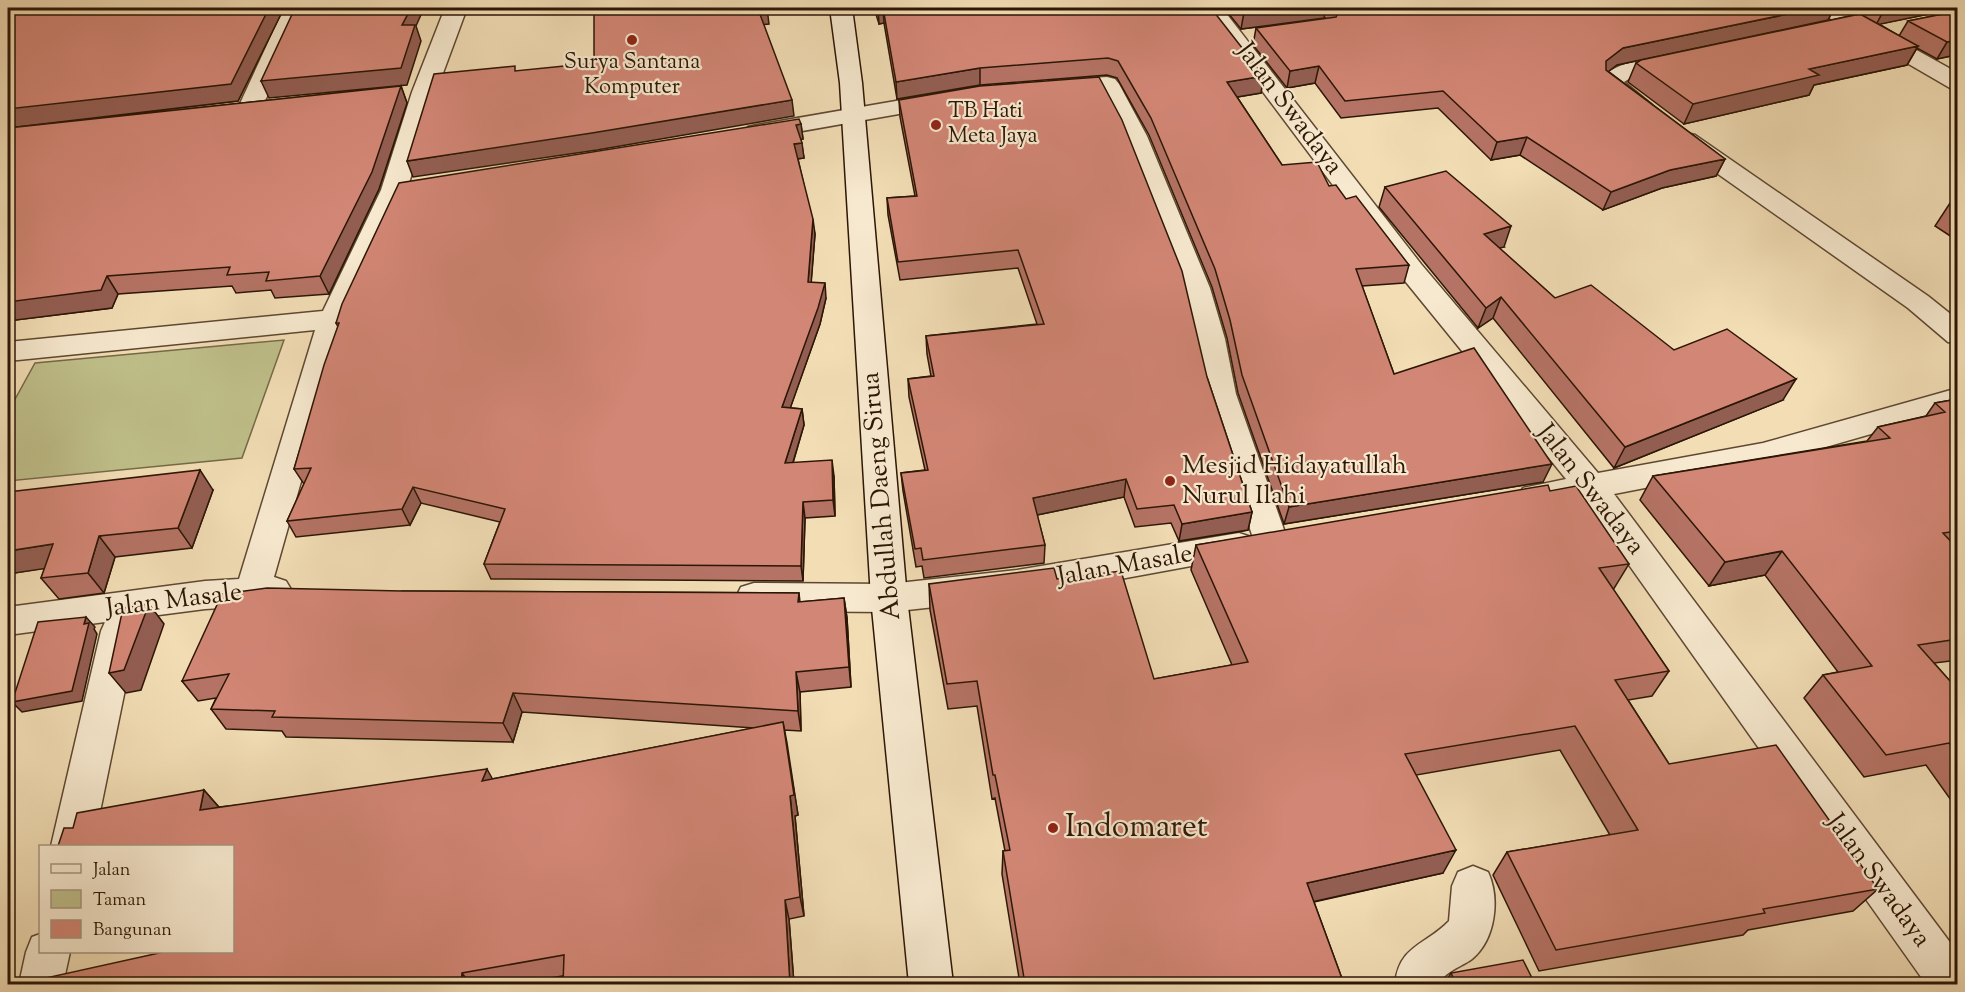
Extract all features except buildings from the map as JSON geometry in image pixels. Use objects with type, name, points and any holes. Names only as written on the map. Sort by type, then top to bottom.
[{"type":"street","points":[[251,109],[295,8]]},
{"type":"street","points":[[253,591],[333,319],[405,188],[412,93],[456,8]]},
{"type":"street","name":"Abdullah Daeng Sirua","points":[[841,8],[853,115],[889,598],[931,984]]},
{"type":"street","name":"Jalan Swadaya","points":[[1211,8],[1246,37],[1411,270],[1592,488],[1953,984]]},
{"type":"street","points":[[1823,19],[1864,29],[1958,83]]},
{"type":"street","points":[[1864,29],[1904,27]]},
{"type":"street","points":[[1694,57],[1625,72],[1612,80],[1613,85],[1723,167],[1918,302],[1958,335]]},
{"type":"street","points":[[1036,89],[1107,84],[1135,136],[1196,288],[1210,339],[1221,394],[1271,541]]},
{"type":"street","points":[[736,135],[969,96]]},
{"type":"street","points":[[8,351],[333,319]]},
{"type":"street","points":[[1500,503],[1592,488],[1763,454],[1958,398]]},
{"type":"street","name":"Jalan Masale","points":[[723,597],[889,598],[1017,584],[1306,535]]},
{"type":"street","name":"Jalan Masale","points":[[8,621],[253,591],[310,592]]},
{"type":"street","points":[[72,845],[124,607]]},
{"type":"street","points":[[1418,984],[1425,964],[1463,937],[1474,905],[1473,886]]},
{"type":"street","points":[[41,984],[48,953]]},
{"type":"green space","points":[[284,340],[242,458],[8,481],[8,412],[35,363]]},
{"type":"place","name":"Surya Santana Komputer","points":[[632,40]]},
{"type":"place","name":"TB Hati Meta Jaya","points":[[936,125]]},
{"type":"place","name":"Mesjid Hidayatullah Nurul Ilahi","points":[[1170,481]]},
{"type":"place","name":"Indomaret","points":[[1053,828]]}]
